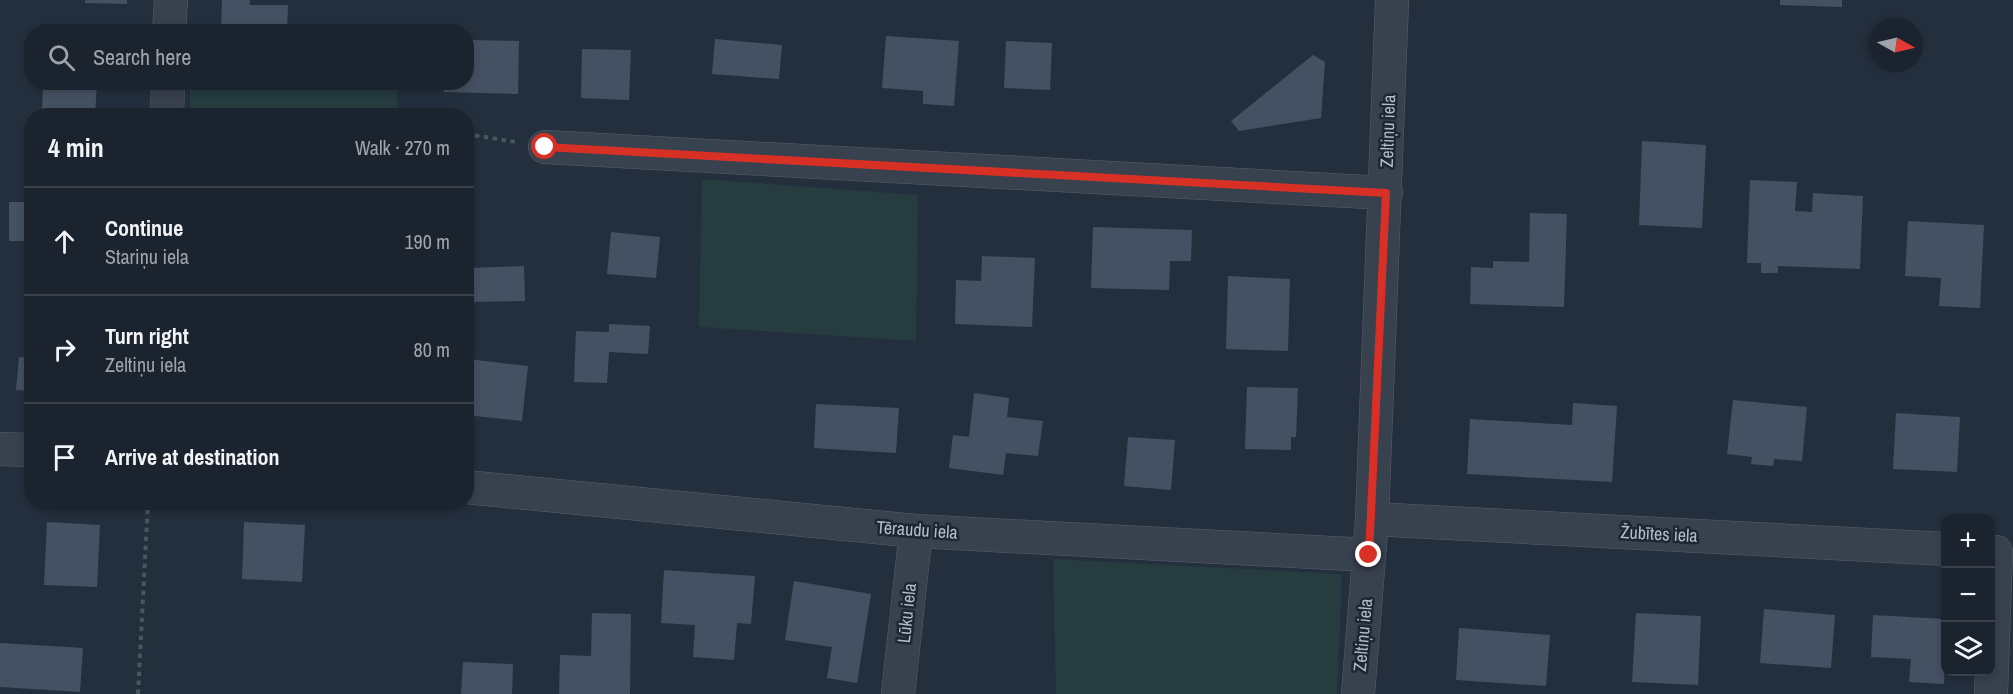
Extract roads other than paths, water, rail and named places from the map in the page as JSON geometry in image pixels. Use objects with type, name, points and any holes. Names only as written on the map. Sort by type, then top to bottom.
[{"type":"street","points":[[170,24],[171,0]]},
{"type":"street","name":"Zeltiņu iela","points":[[1358,694],[1372,519],[1392,0]]},
{"type":"street","points":[[167,108],[168,90]]},
{"type":"street","points":[[545,147],[1386,193]]},
{"type":"street","points":[[0,448],[24,450]]},
{"type":"street","name":"Tēraudu iela","points":[[474,488],[916,531],[1369,555]]},
{"type":"street","name":"Žubītes iela","points":[[1372,519],[1941,549]]},
{"type":"street","name":"Lūku iela","points":[[898,694],[916,531]]},
{"type":"street","points":[[1990,694],[1995,552]]}]
